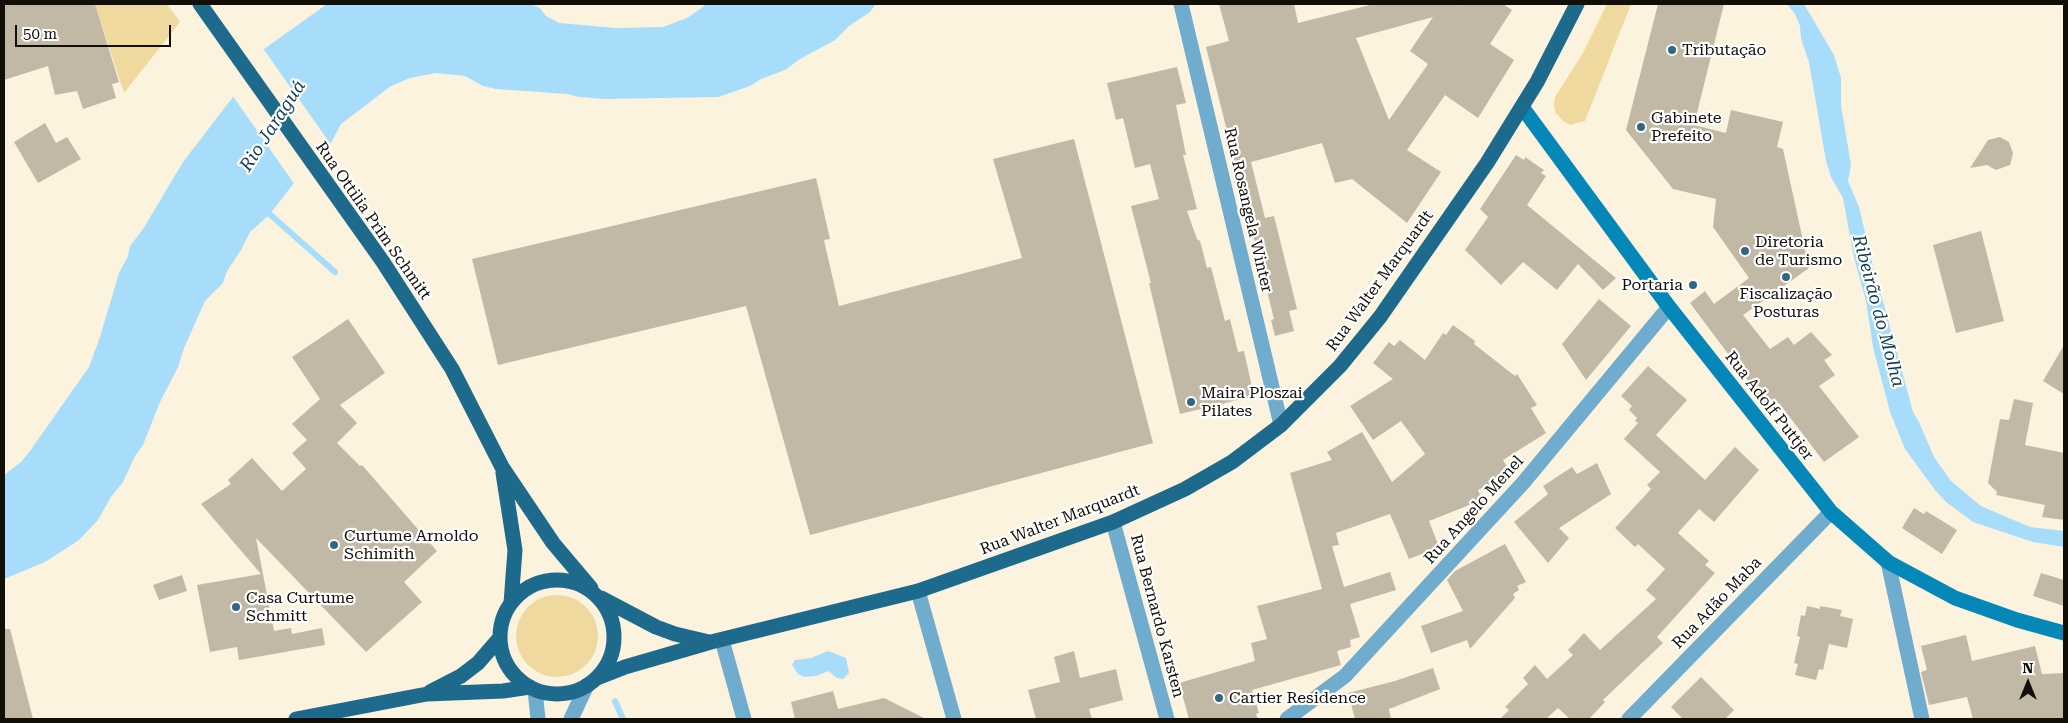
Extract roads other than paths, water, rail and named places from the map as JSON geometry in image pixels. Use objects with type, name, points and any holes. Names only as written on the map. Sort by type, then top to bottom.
[{"type":"main road","name":"Rua Walter Marquardt","points":[[592,682],[625,667],[717,641],[918,591],[1113,522],[1185,489],[1232,462],[1281,425],[1340,366],[1380,317],[1487,163],[1522,107],[1577,4]]},
{"type":"main road","name":"Rua Ottilia Prim Schmitt","points":[[201,5],[383,262],[452,369],[502,467],[554,543],[596,593]]},
{"type":"main road","name":"Rua Ottilia Prim Schmitt","points":[[502,467],[514,544],[515,567],[511,603]]},
{"type":"main road","points":[[296,719],[427,694],[533,689],[548,693],[565,693],[592,682],[612,654],[615,640],[614,626],[596,593],[574,581],[558,579],[538,582],[523,590],[511,603],[502,623],[498,640],[507,668],[533,689]]},
{"type":"main road","name":"Rua Walter Marquardt","points":[[596,593],[656,627],[675,634],[717,641]]},
{"type":"main road","points":[[427,694],[460,676],[478,663],[498,640]]},
{"type":"street","name":"Rua Rosangela Winter","points":[[1180,4],[1281,425]]},
{"type":"street","name":"Rua Adolf Puttjer","points":[[1522,107],[1669,307],[1831,512],[1888,562],[1955,598],[2017,620],[2064,633]]},
{"type":"street","name":"Rua Angelo Menel","points":[[1288,719],[1345,676],[1510,498],[1669,307]]},
{"type":"street","name":"Rua Adão Maba","points":[[1629,719],[1831,512]]},
{"type":"street","name":"Rua Bernardo Karsten","points":[[1113,522],[1167,719]]},
{"type":"street","points":[[1888,562],[1922,719]]},
{"type":"street","points":[[918,591],[954,719]]},
{"type":"street","points":[[717,641],[744,719]]},
{"type":"street","points":[[571,719],[592,682]]},
{"type":"street","points":[[533,689],[538,719]]},
{"type":"water","name":"Rio Jaraguá","points":[[327,4],[530,4],[540,8],[546,16],[559,23],[616,28],[663,27],[687,18],[707,4],[876,4],[870,12],[849,26],[835,40],[800,59],[785,70],[761,79],[750,86],[718,97],[605,99],[579,97],[567,94],[496,89],[483,86],[465,76],[436,73],[410,78],[391,86],[341,124],[331,143],[294,183],[269,215],[250,232],[227,271],[223,283],[205,301],[143,445],[135,456],[123,482],[111,497],[98,520],[79,540],[45,562],[4,579],[4,475],[21,462],[30,451],[89,367],[119,273],[128,256],[130,246],[143,229],[183,162],[233,97],[260,52]]},
{"type":"water","name":"Ribeirão do Molha","points":[[1787,4],[1804,4],[1834,55],[1841,78],[1841,105],[1851,165],[1848,181],[1859,207],[1877,284],[1913,412],[1934,457],[1951,481],[1981,506],[2030,527],[2064,531],[2064,547],[2033,542],[1973,522],[1946,502],[1905,449],[1890,412],[1873,347],[1866,301],[1854,258],[1843,198],[1831,177],[1826,161],[1809,62],[1801,39],[1800,26],[1795,14]]},
{"type":"water","points":[[828,651],[846,658],[849,673],[843,679],[837,678],[828,671],[816,676],[804,677],[798,674],[792,665],[795,660],[811,658]]},
{"type":"waterway","points":[[265,210],[335,272]]},
{"type":"waterway","points":[[615,701],[623,719]]},
{"type":"place","name":"Tributação","points":[[1672,50]]},
{"type":"place","name":"Gabinete Prefeito","points":[[1641,127]]},
{"type":"place","name":"Diretoria de Turismo","points":[[1745,251]]},
{"type":"place","name":"Fiscalização Posturas","points":[[1786,277]]},
{"type":"place","name":"Portaria","points":[[1693,285]]},
{"type":"place","name":"Maira Ploszai Pilates","points":[[1191,402]]},
{"type":"place","name":"Curtume Arnoldo Schimith","points":[[334,545]]},
{"type":"place","name":"Casa Curtume Schmitt","points":[[236,607]]},
{"type":"place","name":"Cartier Residence","points":[[1219,698]]}]
